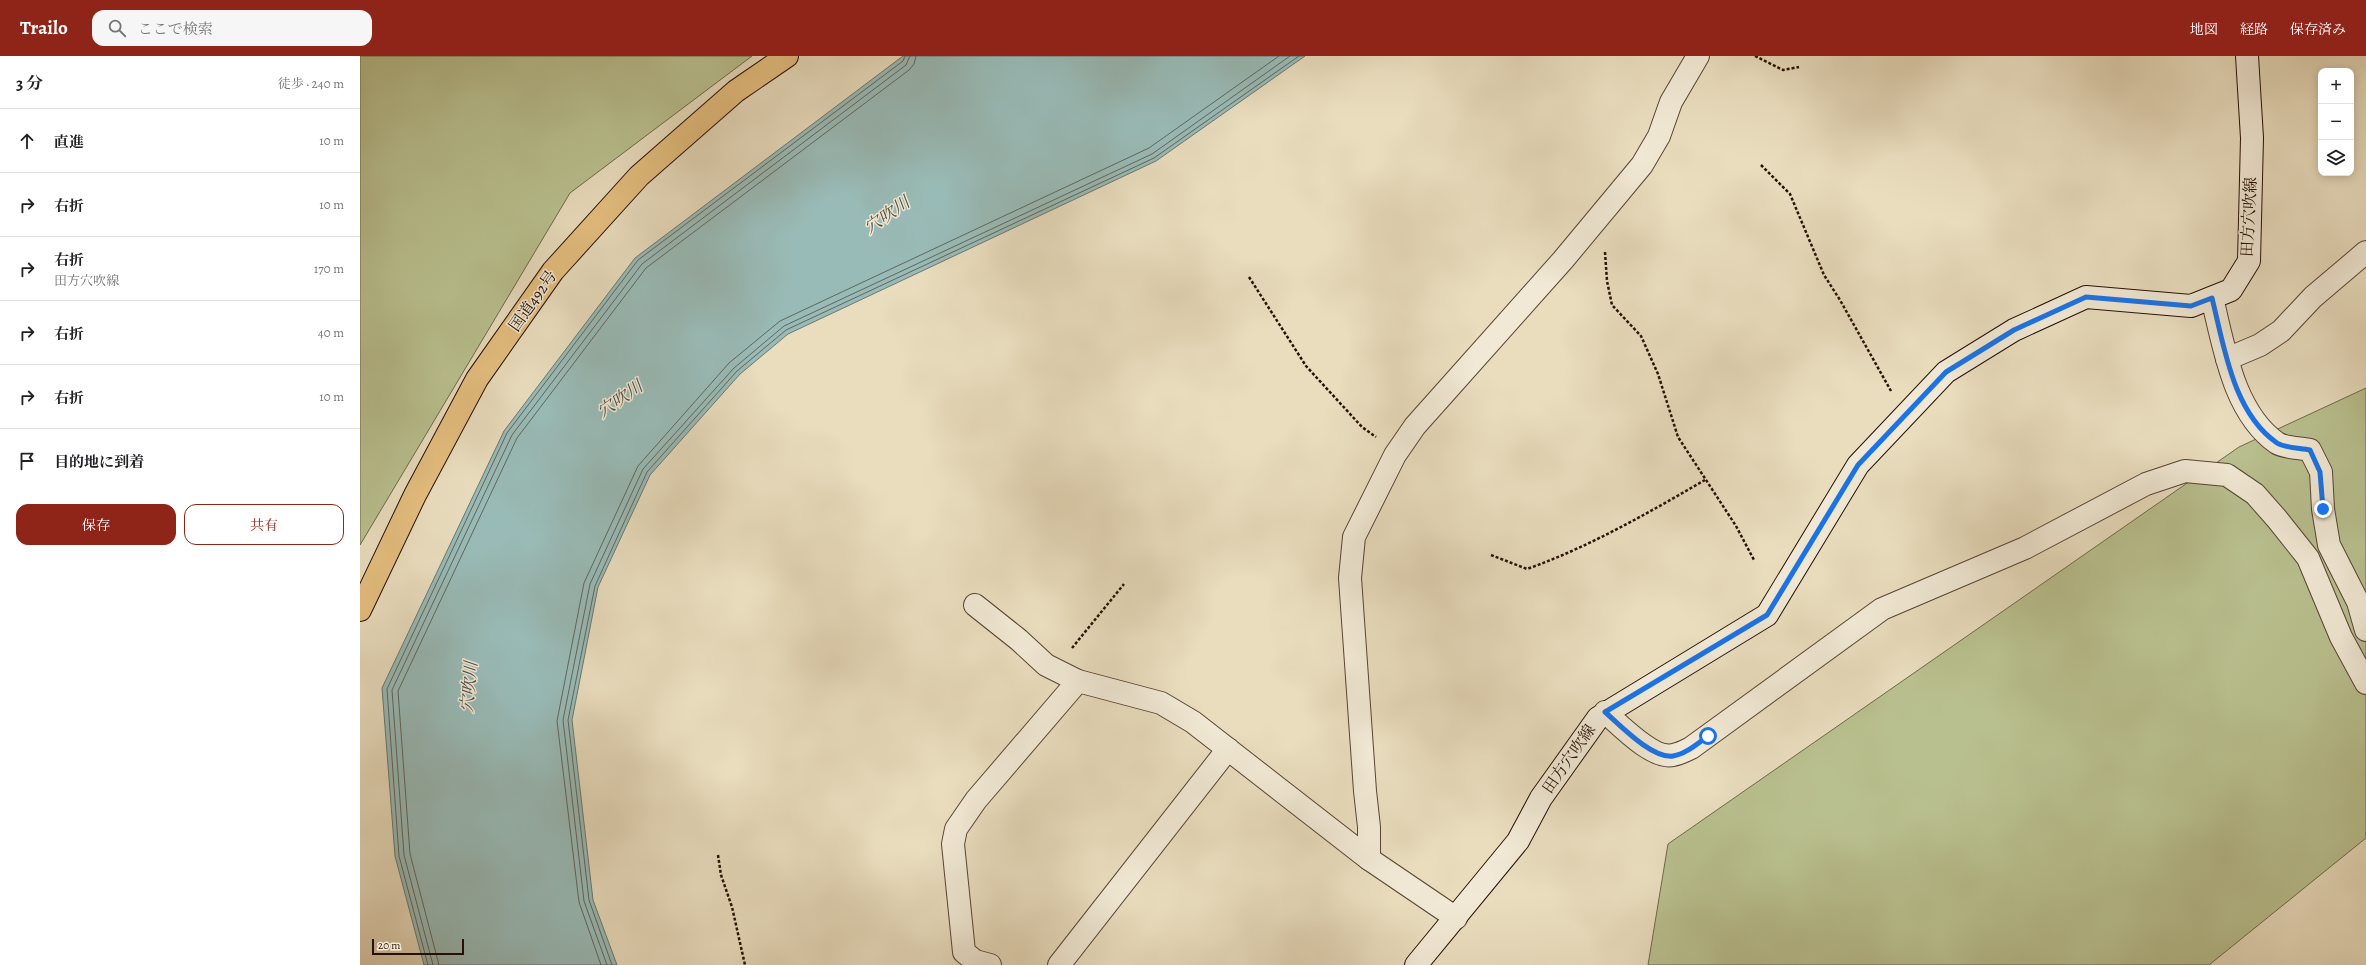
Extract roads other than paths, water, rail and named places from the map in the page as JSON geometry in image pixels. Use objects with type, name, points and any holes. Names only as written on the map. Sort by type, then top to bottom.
[{"type":"highway","name":"国道492号","points":[[360,610],[415,495],[477,379],[553,271],[639,176],[736,91],[787,56]]},
{"type":"street","points":[[1369,859],[1369,826],[1365,791],[1350,578],[1354,537],[1400,446],[1415,426],[1593,224],[1642,166],[1659,136],[1671,102],[1698,56]]},
{"type":"street","name":"田方穴吹線","points":[[1416,965],[1518,841],[1542,798],[1568,758],[1598,718],[1605,712],[1767,615],[1858,465],[1946,372],[2014,330],[2086,297],[2191,306],[2231,290],[2249,261],[2252,138],[2246,56]]},
{"type":"street","points":[[2227,359],[2260,345],[2281,331],[2313,297],[2366,252]]},
{"type":"street","points":[[2212,298],[2227,359],[2251,417],[2278,444],[2310,450],[2320,472],[2323,509],[2330,545],[2358,602],[2366,630]]},
{"type":"street","points":[[1605,712],[1643,745],[1659,753],[1672,756],[1691,748],[1882,609],[2024,548],[2146,484],[2185,471],[2227,474],[2255,494],[2277,518],[2308,558],[2341,637],[2366,683]]},
{"type":"street","points":[[974,605],[1019,640],[1046,665],[1055,670],[1078,681],[1161,703],[1193,722],[1369,859],[1456,918]]},
{"type":"street","points":[[990,965],[975,961],[964,952],[953,844],[956,829],[976,800],[1078,681]]},
{"type":"street","points":[[1059,965],[1228,749]]},
{"type":"water","name":"穴吹川","points":[[903,56],[1305,56],[1156,161],[788,334],[740,374],[650,475],[598,587],[572,720],[593,900],[617,965],[424,965],[395,856],[382,688],[504,431],[635,258]]}]
